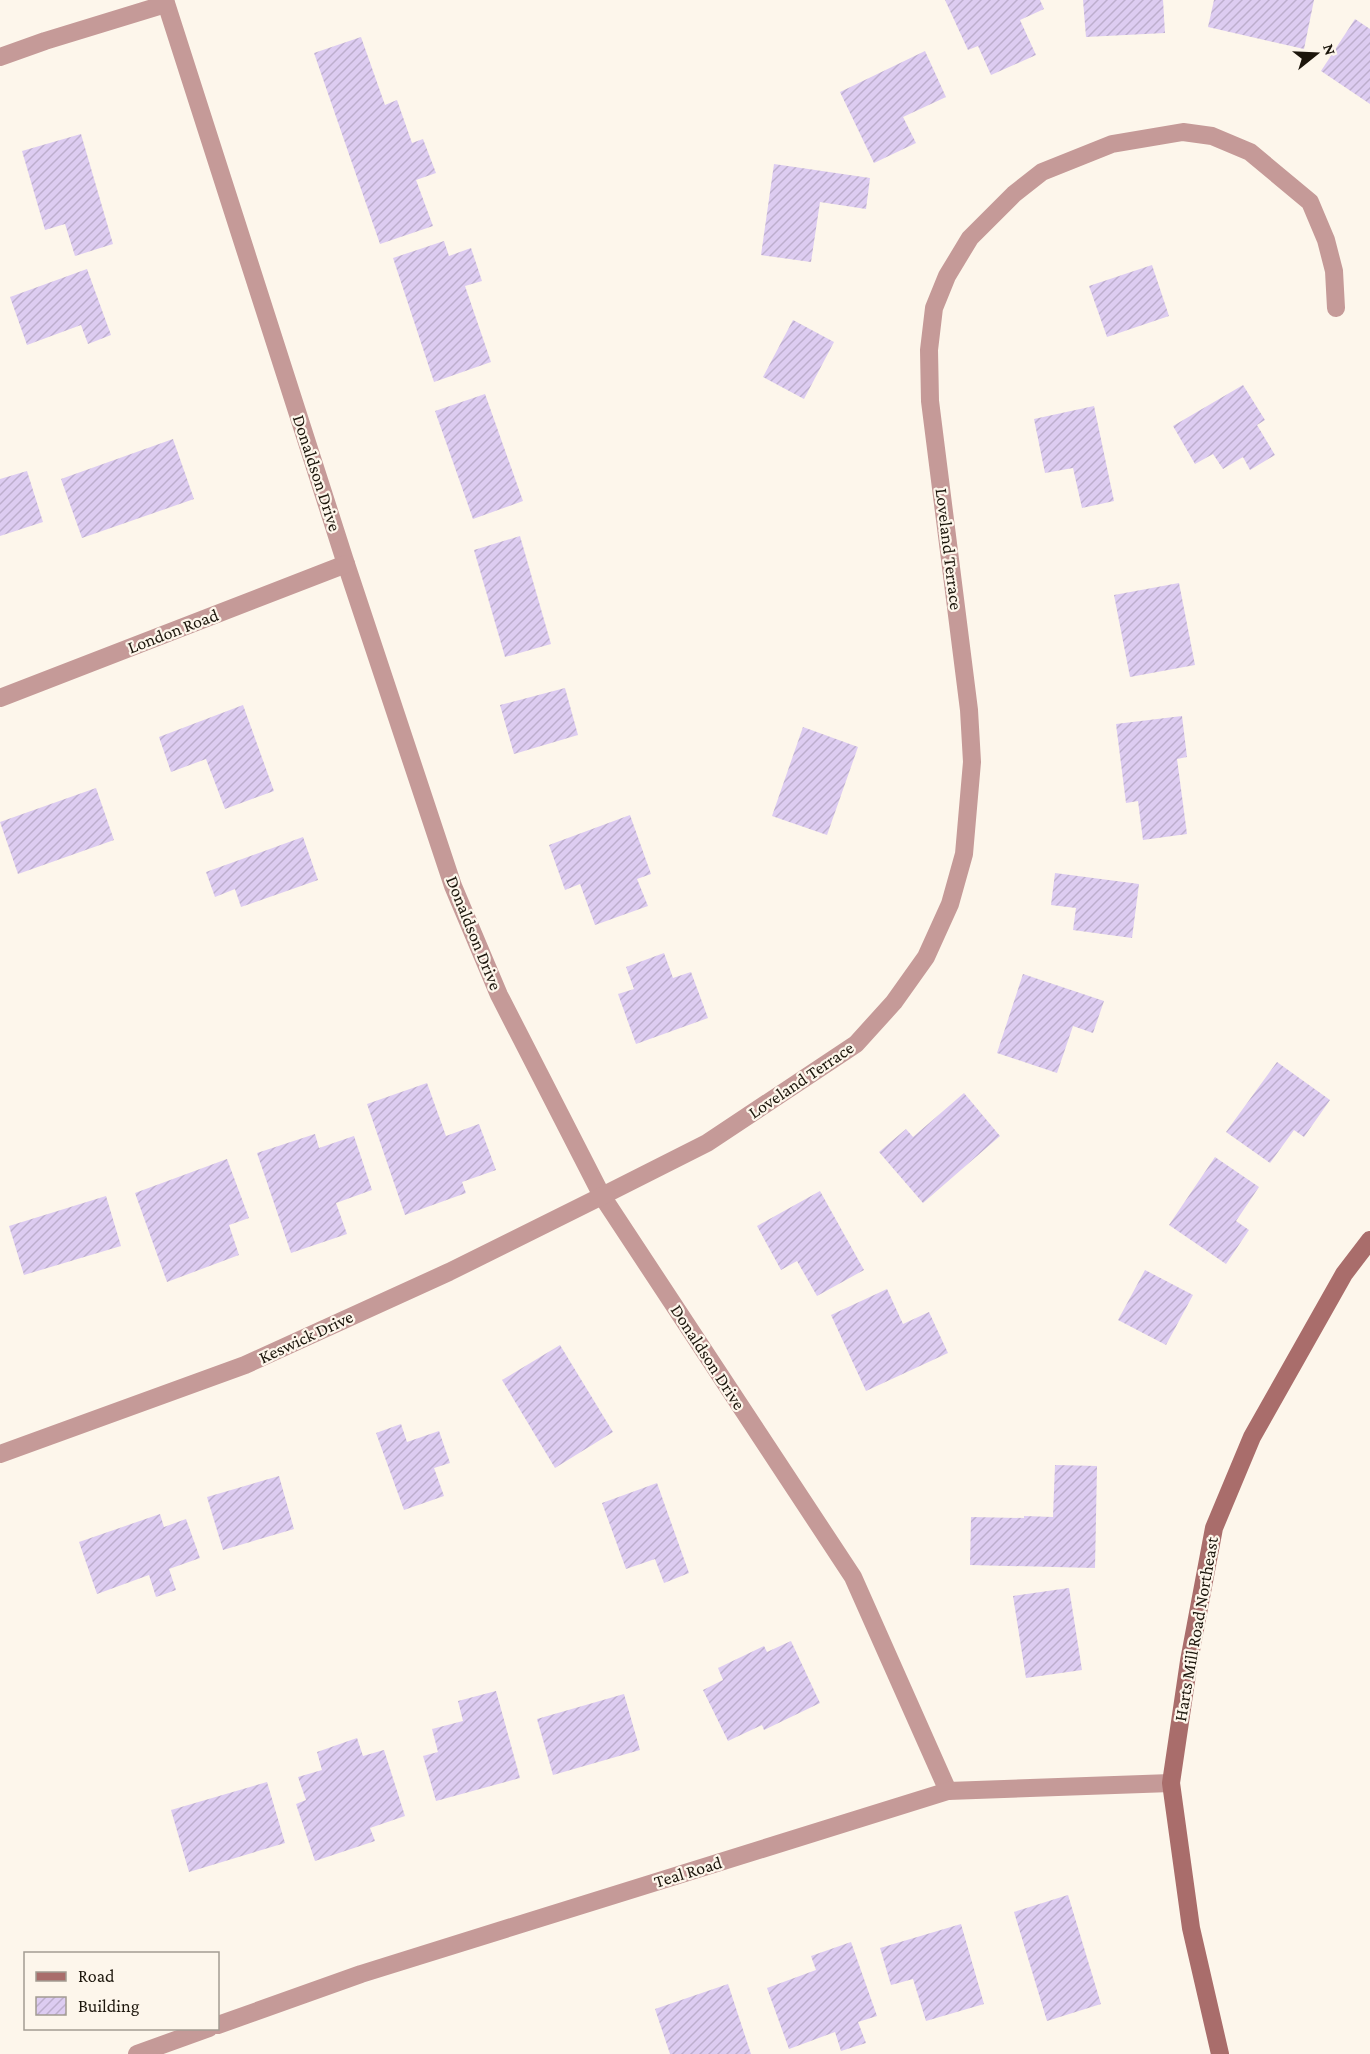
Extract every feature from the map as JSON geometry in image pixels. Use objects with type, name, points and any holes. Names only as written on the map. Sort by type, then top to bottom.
[{"type":"street","points":[[0,57],[166,2]]},
{"type":"street","name":"Donaldson Drive","points":[[166,2],[346,564],[453,886],[499,995],[602,1196],[853,1577],[948,1791]]},
{"type":"street","name":"Loveland Terrace","points":[[602,1196],[707,1143],[856,1044],[894,1002],[926,957],[950,904],[964,854],[972,762],[969,710],[930,401],[929,350],[934,308],[947,276],[970,238],[1014,194],[1042,172],[1070,160],[1112,144],[1150,136],[1184,132],[1212,135],[1250,152],[1310,202],[1326,240],[1334,271],[1336,308]]},
{"type":"street","name":"London Road","points":[[0,698],[346,564]]},
{"type":"street","name":"Keswick Drive","points":[[0,1454],[245,1365],[449,1272],[602,1196]]},
{"type":"street","name":"Harts Mill Road Northeast","points":[[1220,2054],[1191,1928],[1171,1783],[1189,1661],[1214,1528],[1252,1437],[1344,1274],[1370,1240]]},
{"type":"street","name":"Teal Road","points":[[219,2025],[361,1974],[948,1791],[1171,1783]]},
{"type":"street","points":[[137,2054],[203,2030]]},
{"type":"building","points":[[945,0],[1040,0],[1044,9],[1020,20],[1036,55],[991,75],[978,46],[968,50]]},
{"type":"building","points":[[1083,0],[1163,0],[1165,33],[1086,37]]},
{"type":"building","points":[[1214,0],[1314,0],[1304,49],[1208,27]]},
{"type":"building","points":[[1355,19],[1370,29],[1370,104],[1321,71]]},
{"type":"building","points":[[361,37],[385,105],[397,100],[412,143],[423,139],[436,173],[416,180],[433,226],[380,244],[314,53]]},
{"type":"building","points":[[925,51],[946,97],[903,117],[916,143],[874,163],[840,92]]},
{"type":"building","points":[[81,134],[113,244],[75,256],[65,224],[45,230],[22,151]]},
{"type":"building","points":[[774,164],[870,178],[866,209],[820,202],[811,262],[761,255]]},
{"type":"building","points":[[444,241],[449,256],[471,248],[482,281],[465,286],[491,362],[434,382],[393,258]]},
{"type":"building","points":[[1152,265],[1169,316],[1107,337],[1089,286]]},
{"type":"building","points":[[87,269],[111,335],[88,344],[81,325],[27,345],[10,297]]},
{"type":"building","points":[[793,320],[834,342],[804,399],[763,377]]},
{"type":"building","points":[[1243,385],[1265,420],[1257,425],[1275,455],[1250,470],[1243,457],[1223,469],[1213,454],[1195,464],[1173,426]]},
{"type":"building","points":[[485,394],[523,501],[473,519],[435,411]]},
{"type":"building","points":[[1094,406],[1114,501],[1082,508],[1073,468],[1045,473],[1034,419]]},
{"type":"building","points":[[173,439],[194,499],[82,538],[61,479]]},
{"type":"building","points":[[27,471],[43,522],[0,536],[0,479]]},
{"type":"building","points":[[520,536],[551,644],[505,657],[474,550]]},
{"type":"building","points":[[1179,583],[1195,665],[1130,677],[1114,595]]},
{"type":"building","points":[[565,688],[578,735],[514,754],[500,705]]},
{"type":"building","points":[[243,705],[274,791],[225,809],[206,759],[171,772],[159,737]]},
{"type":"building","points":[[1182,716],[1187,757],[1177,759],[1187,834],[1143,840],[1138,801],[1126,803],[1116,724]]},
{"type":"building","points":[[803,727],[858,747],[827,835],[772,816]]},
{"type":"building","points":[[96,788],[114,840],[18,874],[0,822]]},
{"type":"building","points":[[630,815],[651,874],[637,879],[648,906],[595,925],[580,884],[565,890],[549,845]]},
{"type":"building","points":[[303,837],[318,880],[241,907],[235,889],[215,897],[206,872]]},
{"type":"building","points":[[1055,873],[1139,884],[1132,938],[1073,930],[1076,908],[1051,905]]},
{"type":"building","points":[[664,953],[673,978],[691,972],[708,1018],[636,1044],[618,994],[634,989],[626,967]]},
{"type":"building","points":[[1023,974],[1104,1001],[1093,1033],[1073,1026],[1057,1073],[997,1053]]},
{"type":"building","points":[[1277,1062],[1330,1100],[1304,1137],[1294,1130],[1270,1163],[1226,1132]]},
{"type":"building","points":[[427,1083],[446,1136],[479,1124],[496,1170],[462,1182],[466,1193],[405,1215],[367,1104]]},
{"type":"building","points":[[964,1093],[1000,1136],[923,1203],[879,1152],[906,1129],[913,1137]]},
{"type":"building","points":[[315,1134],[319,1148],[354,1136],[372,1190],[336,1203],[347,1234],[291,1253],[257,1153]]},
{"type":"building","points":[[1215,1157],[1259,1187],[1236,1221],[1249,1230],[1226,1264],[1169,1225]]},
{"type":"building","points":[[227,1159],[249,1218],[229,1225],[239,1255],[167,1282],[135,1193]]},
{"type":"building","points":[[820,1191],[864,1270],[817,1296],[797,1261],[781,1270],[757,1226]]},
{"type":"building","points":[[106,1196],[121,1246],[24,1275],[9,1226]]},
{"type":"building","points":[[1145,1270],[1193,1295],[1166,1345],[1118,1320]]},
{"type":"building","points":[[887,1289],[903,1324],[929,1312],[948,1353],[866,1391],[831,1315]]},
{"type":"building","points":[[560,1345],[613,1432],[555,1468],[502,1380]]},
{"type":"building","points":[[401,1424],[407,1442],[439,1431],[450,1463],[434,1468],[444,1496],[404,1510],[376,1433]]},
{"type":"building","points":[[1055,1465],[1097,1466],[1095,1568],[970,1565],[971,1517],[1053,1517]]},
{"type":"building","points":[[279,1476],[294,1529],[223,1550],[207,1497]]},
{"type":"building","points":[[657,1483],[689,1573],[664,1583],[655,1559],[626,1569],[602,1503]]},
{"type":"building","points":[[160,1514],[164,1527],[186,1519],[200,1558],[169,1569],[176,1590],[156,1597],[149,1575],[97,1594],[79,1542]]},
{"type":"building","points":[[1069,1588],[1082,1670],[1026,1678],[1013,1596]]},
{"type":"building","points":[[791,1641],[820,1703],[764,1730],[762,1725],[728,1741],[703,1690],[723,1680],[718,1668],[764,1646],[767,1652]]},
{"type":"building","points":[[496,1691],[520,1778],[436,1801],[423,1756],[438,1752],[432,1729],[463,1721],[458,1701]]},
{"type":"building","points":[[624,1694],[640,1750],[553,1775],[537,1719]]},
{"type":"building","points":[[357,1738],[363,1756],[384,1750],[405,1816],[370,1828],[375,1841],[315,1861],[296,1804],[306,1800],[298,1777],[322,1770],[317,1752]]},
{"type":"building","points":[[267,1782],[285,1843],[189,1872],[171,1810]]},
{"type":"building","points":[[1068,1895],[1101,2004],[1047,2021],[1014,1912]]},
{"type":"building","points":[[961,1924],[984,2004],[926,2021],[913,1979],[891,1985],[880,1948]]},
{"type":"building","points":[[851,1942],[877,2016],[858,2022],[866,2043],[841,2051],[835,2032],[789,2049],[767,1988],[816,1970],[811,1956]]},
{"type":"building","points":[[728,1984],[751,2054],[670,2054],[655,2009]]}]
